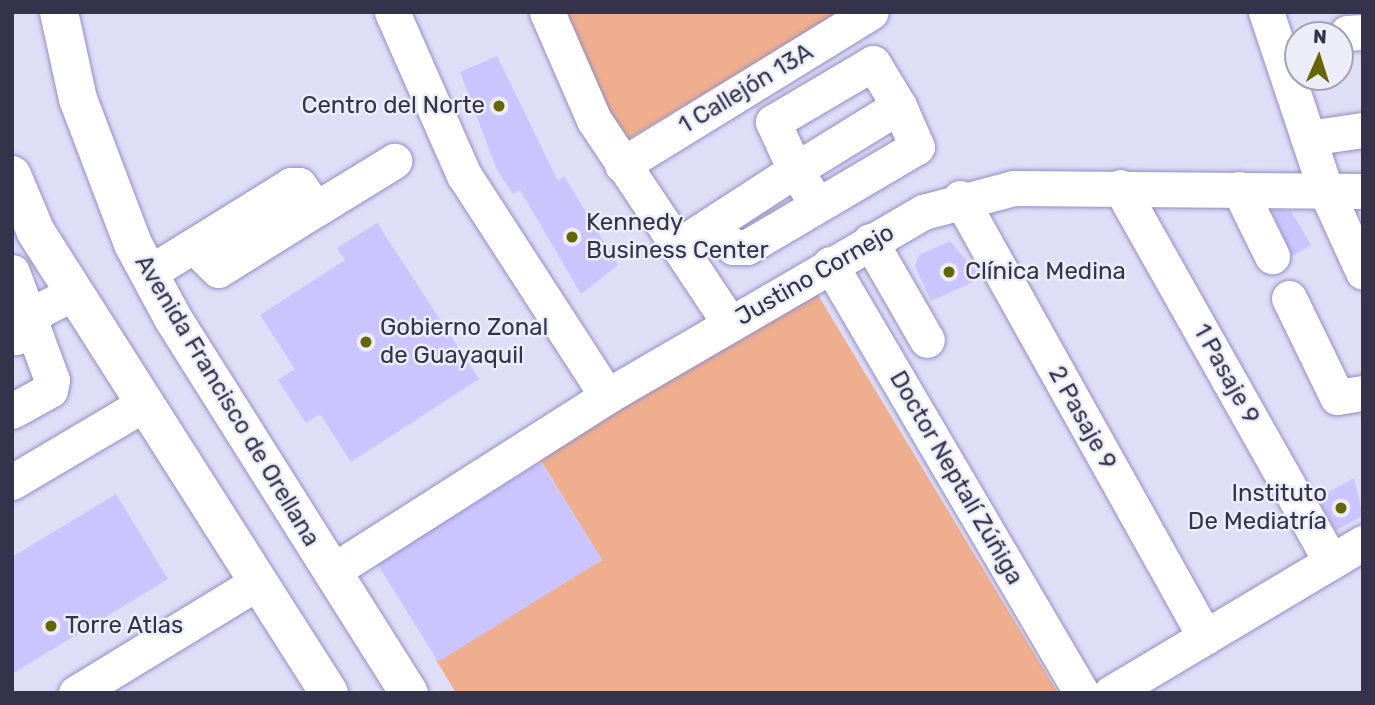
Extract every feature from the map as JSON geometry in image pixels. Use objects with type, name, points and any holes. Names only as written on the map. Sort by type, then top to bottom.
[{"type":"main road","name":"Avenida Francisco de Orellana","points":[[59,12],[106,183],[149,274],[331,572],[409,693]]},
{"type":"main road","points":[[12,175],[36,232],[256,583],[329,693]]},
{"type":"street","points":[[392,12],[464,175],[607,396]]},
{"type":"street","points":[[547,12],[622,165],[730,324]]},
{"type":"street","name":"1 Callejón 13A","points":[[622,165],[871,12]]},
{"type":"street","points":[[1266,12],[1326,191],[1363,272]]},
{"type":"street","points":[[711,225],[740,248],[818,205],[917,147],[878,68],[869,64],[772,122],[795,170],[818,205]]},
{"type":"street","points":[[677,246],[899,106]]},
{"type":"street","points":[[1308,138],[1363,130]]},
{"type":"street","points":[[149,274],[291,185],[299,185],[316,209],[394,161]]},
{"type":"street","name":"1 Pasaje 9","points":[[1121,187],[1331,562]]},
{"type":"street","name":"Justino Cornejo","points":[[331,572],[607,396],[870,241],[960,198],[1014,188],[1363,191]]},
{"type":"street","points":[[1239,189],[1272,256]]},
{"type":"street","name":"2 Pasaje 9","points":[[960,198],[1205,637]]},
{"type":"street","points":[[870,241],[927,340]]},
{"type":"street","name":"Doctor Neptalí Zúñiga","points":[[830,264],[1082,693]]},
{"type":"street","points":[[12,272],[21,334],[52,380],[50,390],[12,411]]},
{"type":"street","points":[[21,334],[40,310],[74,293]]},
{"type":"street","points":[[1289,298],[1337,397],[1363,393]]},
{"type":"street","points":[[12,482],[144,404]]},
{"type":"street","points":[[1111,693],[1363,543]]},
{"type":"street","points":[[76,693],[256,583]]},
{"type":"shaded area","points":[[564,12],[842,12],[620,144]]},
{"type":"shaded area","points":[[815,290],[1058,693],[456,693],[436,660],[602,560],[538,456]]},
{"type":"building","points":[[497,56],[558,181],[564,176],[618,265],[581,294],[520,190],[513,194],[497,170],[460,72]]},
{"type":"building","points":[[1272,210],[1291,211],[1311,245],[1292,256]]},
{"type":"building","name":"Gobierno Zonal de Guayaquil","points":[[377,223],[479,379],[351,462],[320,414],[306,423],[278,380],[295,369],[260,315],[345,260],[337,248]]},
{"type":"building","name":"Clínica Medina","points":[[950,241],[982,278],[931,301],[915,266],[919,255]]},
{"type":"building","points":[[541,462],[602,560],[438,662],[377,564]]},
{"type":"building","name":"Instituto De Mediatría","points":[[1354,478],[1363,516],[1336,530],[1318,498]]},
{"type":"building","name":"Torre Atlas","points":[[116,494],[168,579],[12,674],[12,557]]},
{"type":"place","name":"Centro del Norte","points":[[499,106]]},
{"type":"place","name":"Kennedy Business Center","points":[[572,237]]},
{"type":"place","name":"Clínica Medina","points":[[949,272]]},
{"type":"place","name":"Gobierno Zonal de Guayaquil","points":[[366,342]]},
{"type":"place","name":"Instituto De Mediatría","points":[[1341,508]]},
{"type":"place","name":"Torre Atlas","points":[[51,626]]}]
